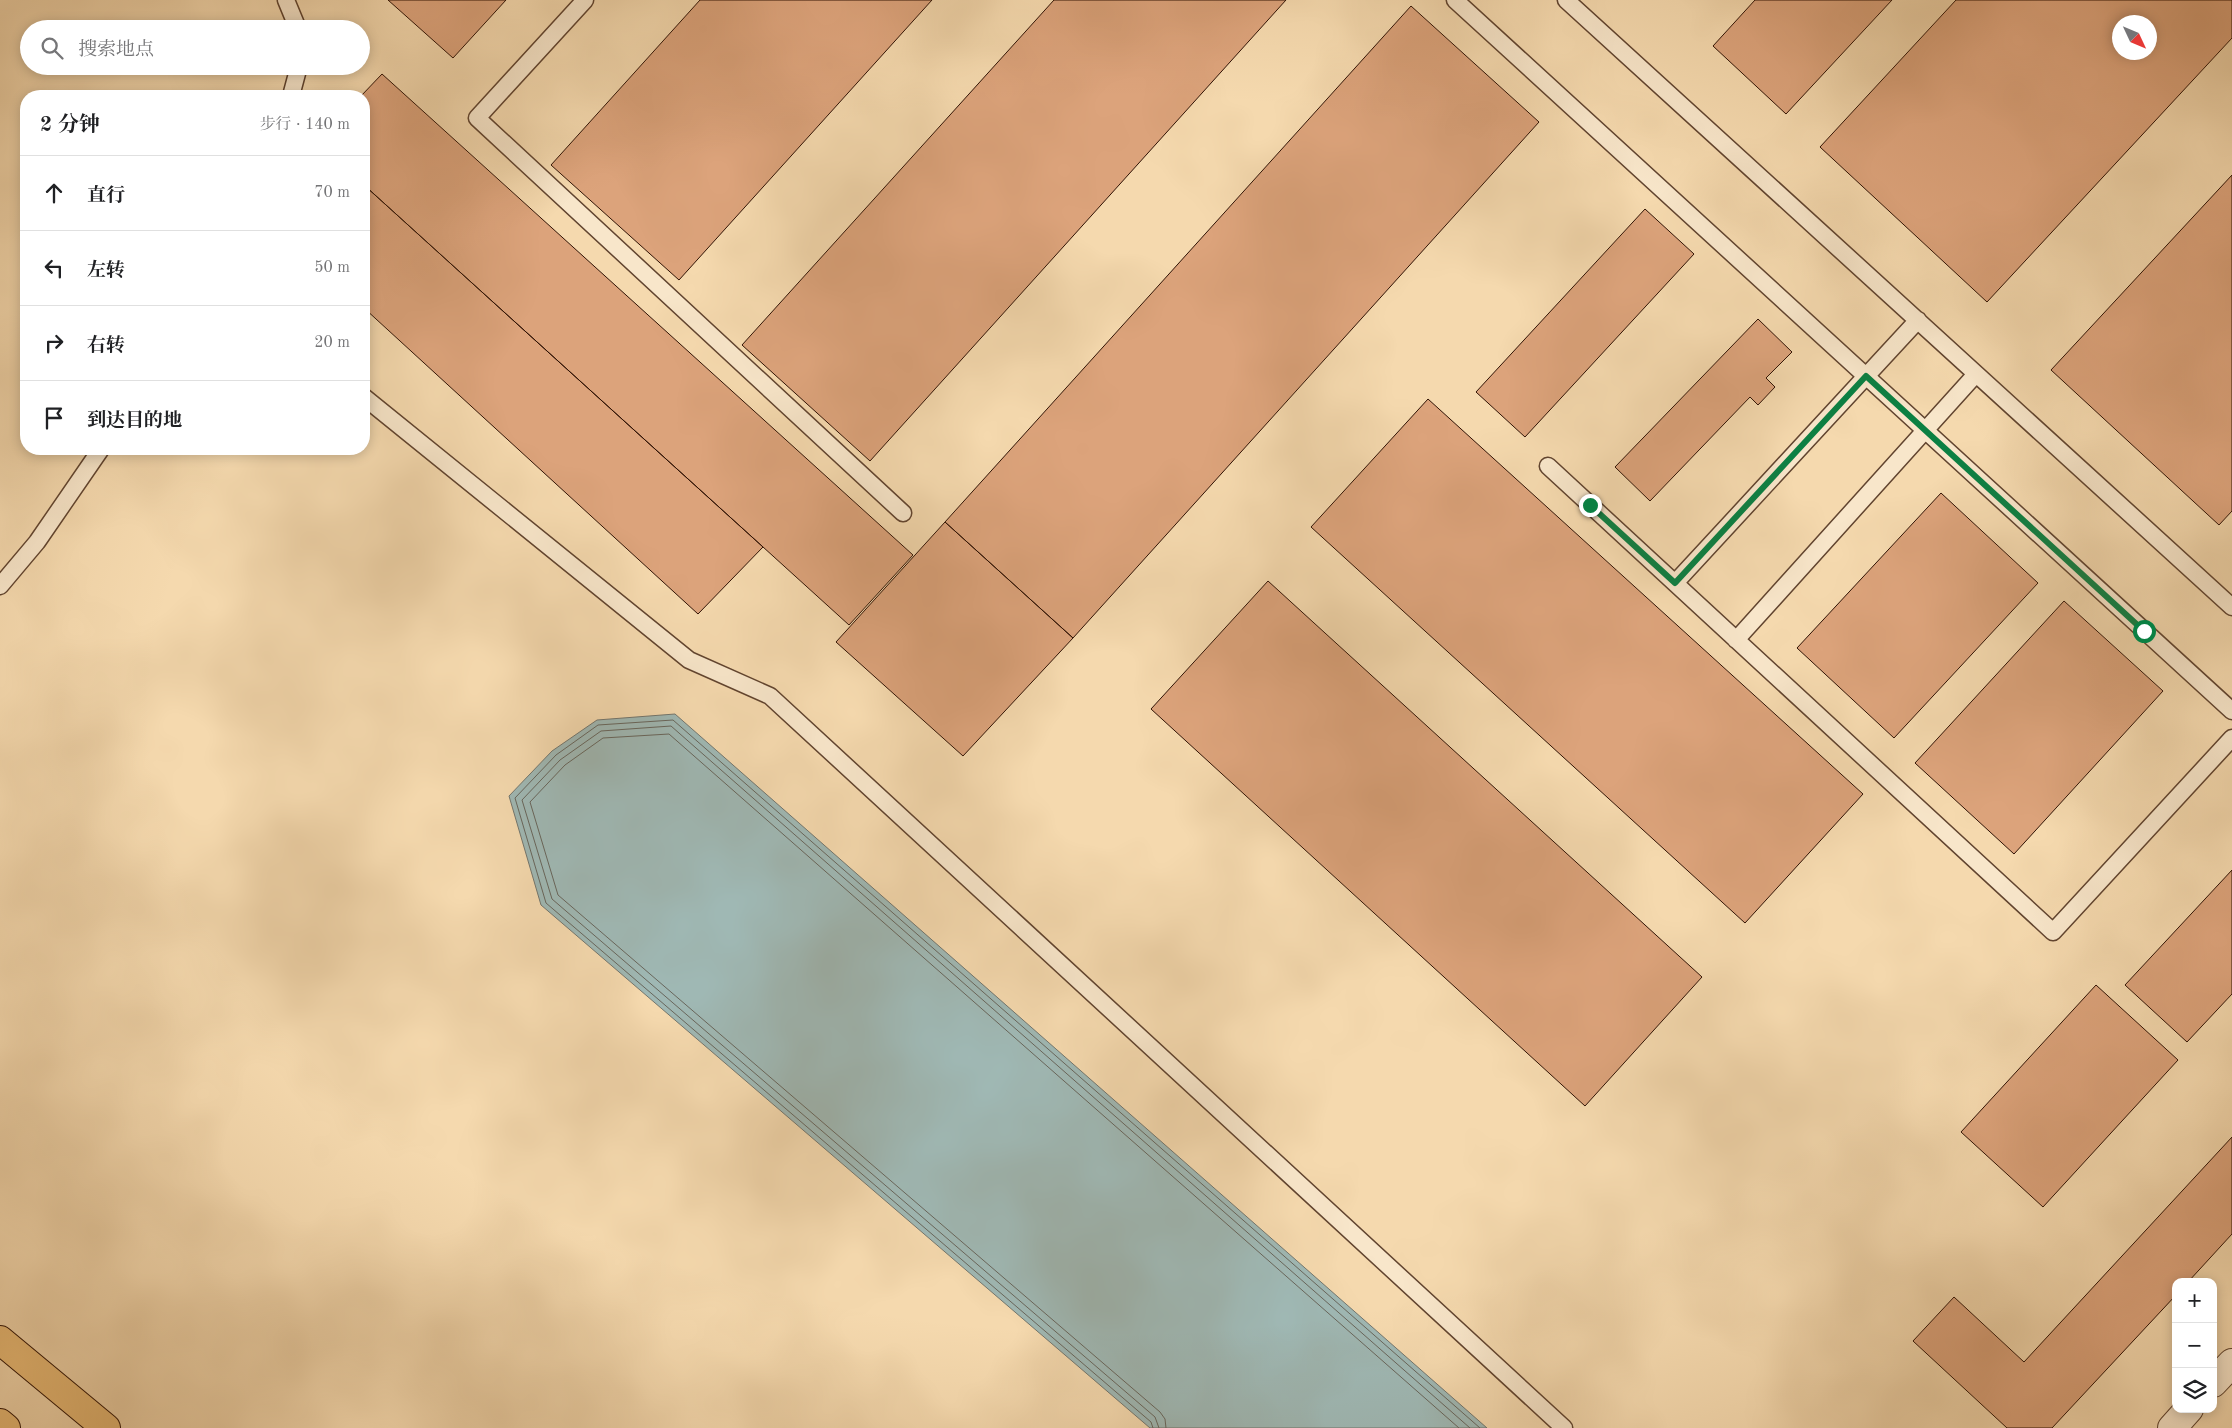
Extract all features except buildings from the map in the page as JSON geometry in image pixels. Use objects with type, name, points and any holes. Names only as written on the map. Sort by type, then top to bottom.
[{"type":"highway","points":[[0,1340],[106,1428]]},
{"type":"highway","points":[[0,1423],[6,1428]]},
{"type":"street","points":[[2217,1379],[2232,1363]]},
{"type":"street","points":[[2172,1428],[2185,1413]]},
{"type":"lane","points":[[286,0],[294,20]]},
{"type":"lane","points":[[585,0],[477,118],[903,513]]},
{"type":"lane","points":[[1455,0],[2232,711]]},
{"type":"lane","points":[[1566,0],[2232,607]]},
{"type":"lane","points":[[293,90],[297,75]]},
{"type":"lane","points":[[1675,583],[1918,320]]},
{"type":"lane","points":[[1736,640],[1976,374]]},
{"type":"lane","points":[[370,402],[689,660],[770,696],[1564,1428]]},
{"type":"lane","points":[[0,586],[37,542],[97,455]]},
{"type":"lane","points":[[1548,466],[2053,932],[2232,738]]},
{"type":"water","points":[[675,714],[1487,1428],[1150,1428],[541,905],[509,796],[552,751],[597,720]]},
{"type":"route","points":[[1590,505],[1675,583],[1866,376],[2144,631]]}]
